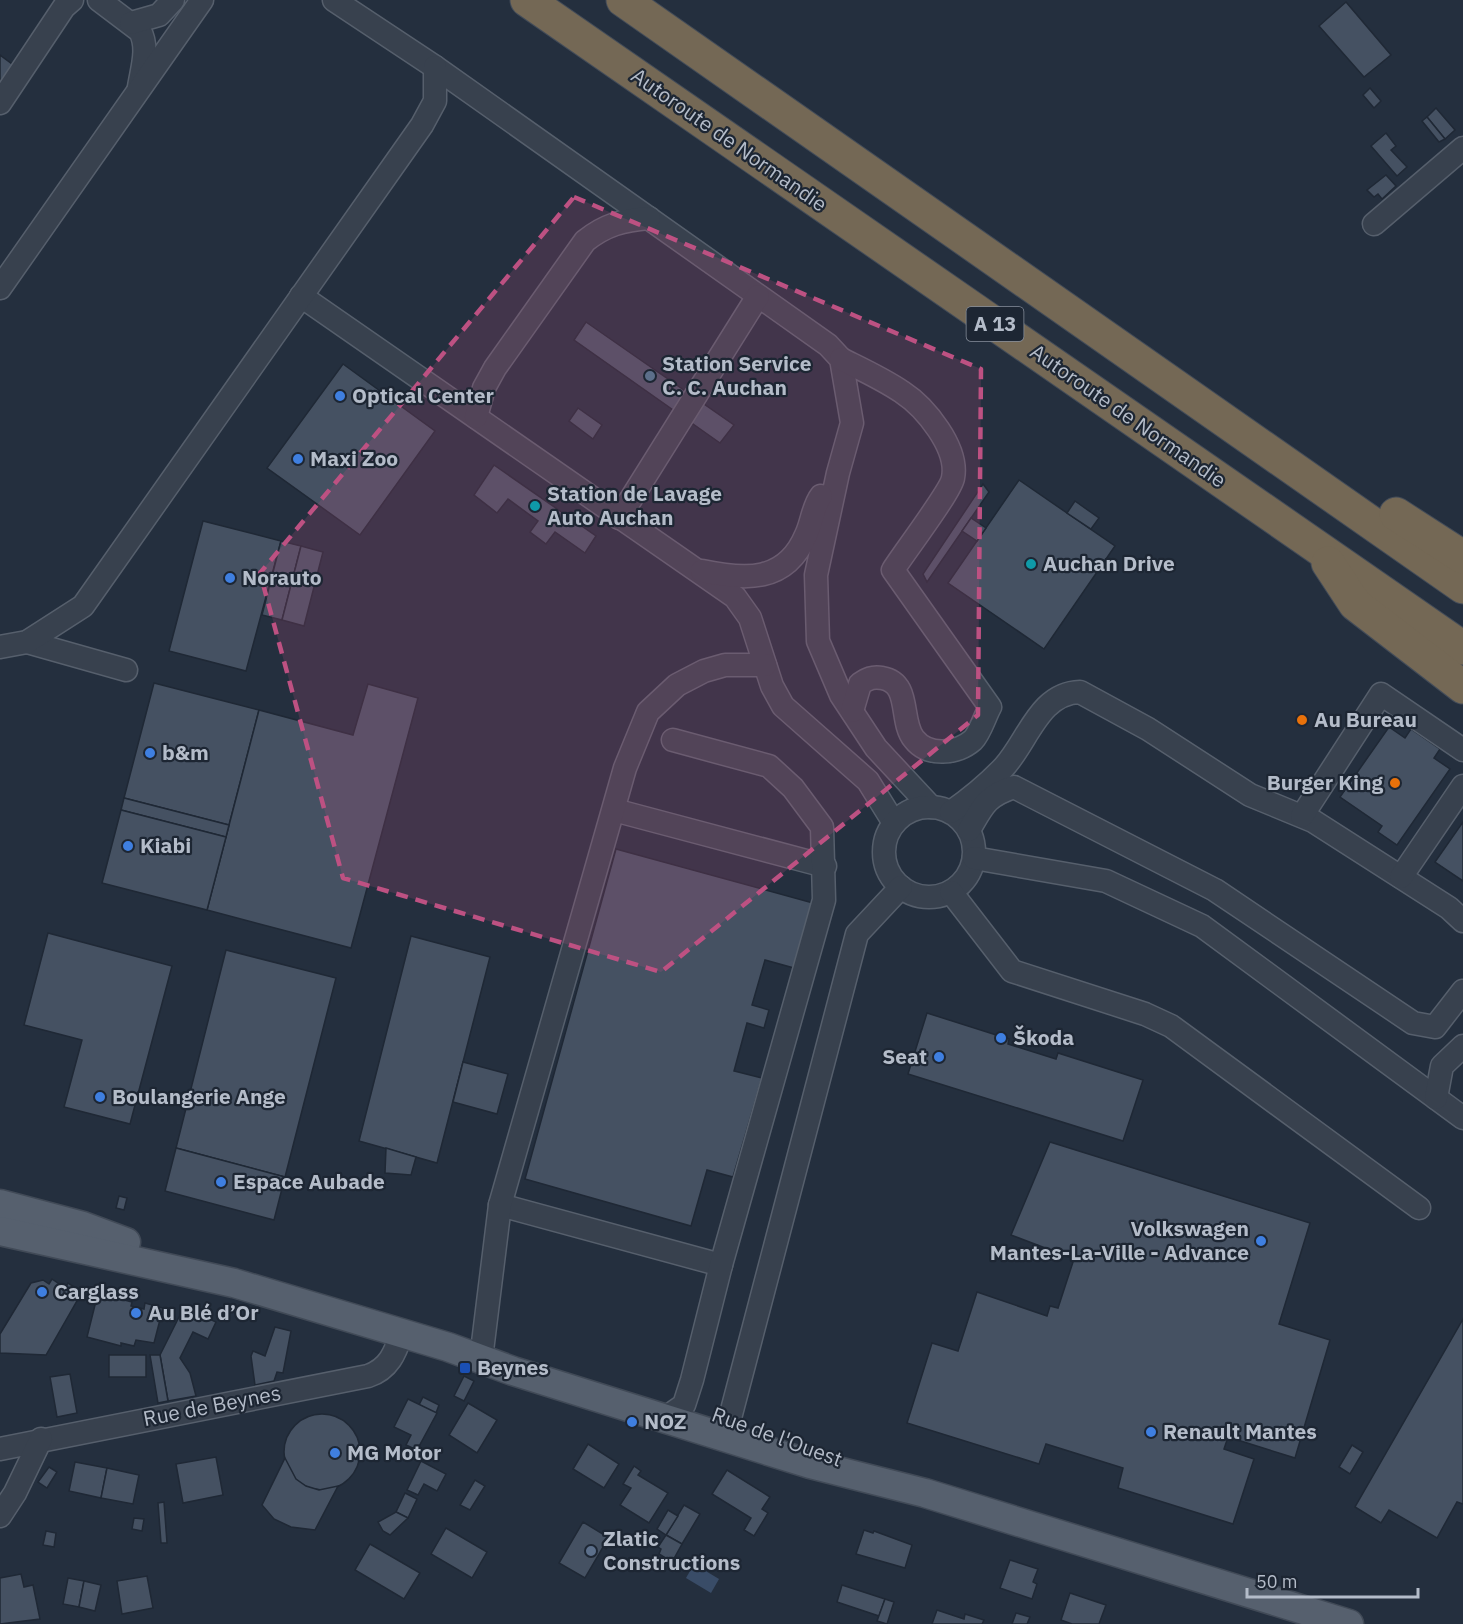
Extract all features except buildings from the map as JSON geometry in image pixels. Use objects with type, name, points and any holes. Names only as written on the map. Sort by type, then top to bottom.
[{"type":"highway","name":"Autoroute de Normandie","points":[[527,0],[1463,648]]},
{"type":"highway","name":"A 13","points":[[623,0],[1463,587]]},
{"type":"highway","points":[[1304,475],[1381,505],[1463,557]]},
{"type":"highway","points":[[1319,549],[1355,604],[1463,687]]},
{"type":"main road","points":[[0,1204],[83,1226],[234,1283]]},
{"type":"main road","points":[[0,1231],[234,1283]]},
{"type":"main road","name":"Rue de l'Ouest","points":[[234,1283],[481,1356],[579,1372],[674,1412],[1323,1619],[1349,1624]]},
{"type":"street","points":[[0,103],[45,34],[72,0]]},
{"type":"street","points":[[99,0],[140,31],[145,44],[139,91]]},
{"type":"street","points":[[131,23],[159,15],[173,0]]},
{"type":"street","points":[[0,288],[202,0]]},
{"type":"street","points":[[334,0],[435,67],[649,218],[828,345],[842,359],[903,392],[930,418],[946,441],[954,462],[953,480],[893,570],[990,706],[974,739],[951,751],[927,749],[914,739],[906,721],[902,694],[887,679],[877,677],[860,684],[852,711]]},
{"type":"street","points":[[0,647],[27,642],[83,606],[432,109],[436,92],[435,67]]},
{"type":"street","points":[[1374,224],[1463,148]]},
{"type":"street","points":[[476,417],[484,388],[495,368],[585,241],[599,229],[615,223],[649,218]]},
{"type":"street","points":[[302,296],[689,568],[735,597],[750,618],[765,665],[783,706],[868,781],[894,823]]},
{"type":"street","points":[[619,518],[758,296]]},
{"type":"street","points":[[842,359],[852,423],[838,473],[816,575],[818,641],[841,695],[876,748],[941,809],[969,830],[974,843],[974,858],[966,878],[951,892],[934,897],[916,896],[901,887],[891,877],[885,864],[884,849],[887,836],[894,823],[917,808],[941,809],[978,793],[1006,765],[1055,698],[1080,692],[1148,729],[1250,795],[1302,816],[1449,908],[1463,921]]},
{"type":"street","points":[[689,568],[738,578],[753,578],[789,561],[806,536],[818,499],[838,473]]},
{"type":"street","points":[[27,642],[126,669]]},
{"type":"street","points":[[481,1356],[500,1205],[626,768],[648,712],[677,685],[704,671],[725,665],[765,665]]},
{"type":"street","points":[[1302,816],[1381,694],[1463,750]]},
{"type":"street","points":[[673,740],[769,766],[793,788],[822,827],[825,866],[824,900],[721,1265],[674,1412]]},
{"type":"street","points":[[1006,765],[1008,778],[1014,787],[1215,890],[1413,1023],[1435,1027],[1463,991]]},
{"type":"street","points":[[1401,877],[1463,786]]},
{"type":"street","points":[[969,830],[986,801],[994,794],[1014,787]]},
{"type":"street","points":[[614,810],[825,866]]},
{"type":"street","points":[[974,858],[1106,881],[1202,926],[1463,1118]]},
{"type":"street","points":[[727,1428],[857,934],[901,887]]},
{"type":"street","points":[[951,892],[1012,971],[1145,1014],[1171,1026],[1419,1208]]},
{"type":"street","points":[[1436,1098],[1442,1066],[1463,1046]]},
{"type":"street","points":[[0,1195],[83,1226]]},
{"type":"street","points":[[500,1205],[721,1265]]},
{"type":"street","name":"Rue de Beynes","points":[[0,1449],[41,1439],[368,1376],[384,1368],[392,1359],[402,1333]]},
{"type":"street","points":[[0,1516],[15,1493],[41,1439]]},
{"type":"highlighted area","points":[[574,197],[981,369],[978,715],[661,972],[343,878],[260,573]]},
{"type":"water","points":[[694,1564],[719,1579],[711,1593],[686,1578]]},
{"type":"place","name":"Station Service C. C. Auchan","points":[[650,376]]},
{"type":"place","name":"Optical Center","points":[[340,396]]},
{"type":"place","name":"Maxi Zoo","points":[[298,459]]},
{"type":"place","name":"Station de Lavage Auto Auchan","points":[[535,506]]},
{"type":"place","name":"Auchan Drive","points":[[1031,564]]},
{"type":"place","name":"Norauto","points":[[230,578]]},
{"type":"place","name":"Au Bureau","points":[[1302,720]]},
{"type":"place","name":"b&m","points":[[150,753]]},
{"type":"place","name":"Burger King","points":[[1395,783]]},
{"type":"place","name":"Kiabi","points":[[128,846]]},
{"type":"place","name":"Škoda","points":[[1001,1038]]},
{"type":"place","name":"Seat","points":[[939,1057]]},
{"type":"place","name":"Boulangerie Ange","points":[[100,1097]]},
{"type":"place","name":"Espace Aubade","points":[[221,1182]]},
{"type":"place","name":"Volkswagen Mantes-La-Ville - Advance","points":[[1261,1241]]},
{"type":"place","name":"Carglass","points":[[42,1292]]},
{"type":"place","name":"Au Blé d’Or","points":[[136,1313]]},
{"type":"place","name":"Beynes","points":[[465,1368]]},
{"type":"place","name":"NOZ","points":[[632,1422]]},
{"type":"place","name":"Renault Mantes","points":[[1151,1432]]},
{"type":"place","name":"MG Motor","points":[[335,1453]]},
{"type":"place","name":"Zlatic Constructions","points":[[591,1551]]}]
